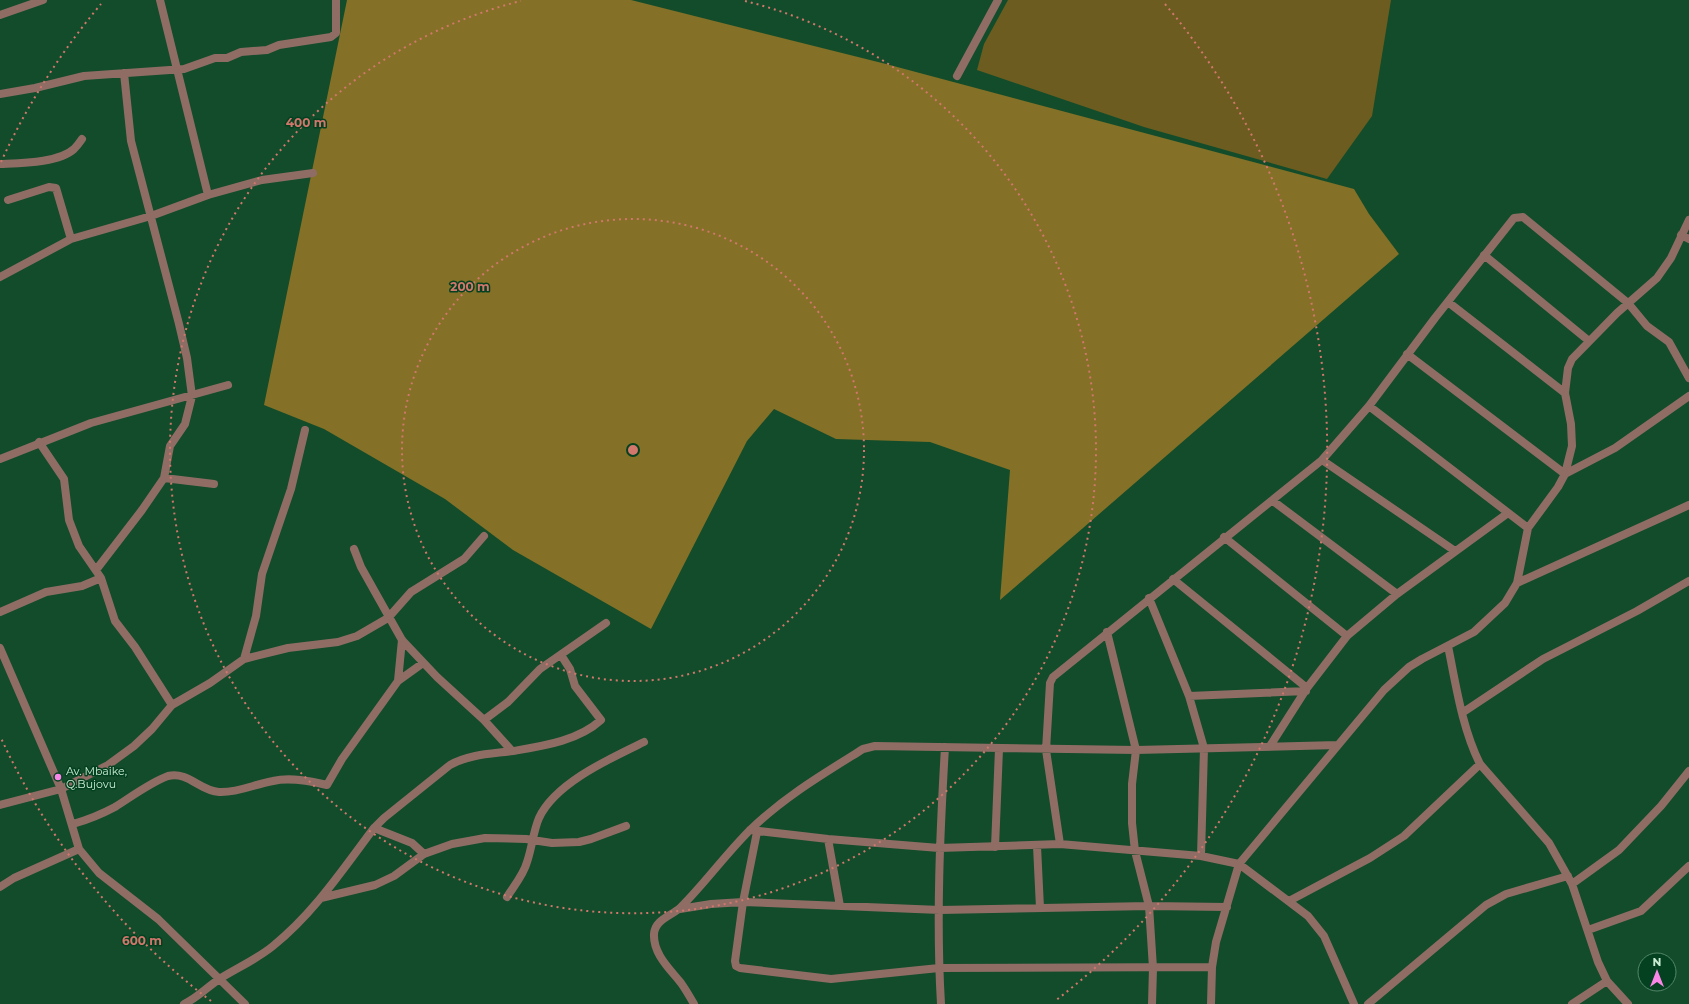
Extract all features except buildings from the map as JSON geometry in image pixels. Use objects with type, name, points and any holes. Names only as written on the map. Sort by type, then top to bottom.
[{"type":"street","points":[[0,15],[43,0]]},
{"type":"street","points":[[160,0],[208,195]]},
{"type":"street","points":[[0,94],[35,88],[84,76],[184,69],[215,58],[227,58],[241,52],[268,50],[278,45],[331,37],[336,33],[336,0]]},
{"type":"street","points":[[957,76],[998,0]]},
{"type":"street","points":[[0,612],[46,592],[82,586],[98,574],[164,478],[170,446],[188,418],[192,396],[187,358],[152,216],[131,141],[124,73]]},
{"type":"street","points":[[0,164],[35,163],[56,157],[74,150],[82,139]]},
{"type":"street","points":[[0,277],[71,239],[152,216],[208,195],[262,180],[313,173]]},
{"type":"street","points":[[8,200],[49,187],[56,188],[71,239]]},
{"type":"street","points":[[1060,844],[1046,750],[1051,681],[1107,632],[1224,537],[1273,501],[1322,460],[1369,406],[1407,354],[1514,218],[1523,217],[1628,303],[1648,326],[1669,342],[1689,378]]},
{"type":"street","points":[[1211,1004],[1212,967],[1216,942],[1239,864],[1384,690],[1409,667],[1474,632],[1505,603],[1517,583],[1528,528],[1558,487],[1565,474],[1572,446],[1571,424],[1565,393],[1568,368],[1572,359],[1628,303],[1657,278],[1671,258],[1680,235],[1689,220]]},
{"type":"street","points":[[1680,235],[1689,239]]},
{"type":"street","points":[[1484,255],[1589,342]]},
{"type":"street","points":[[1448,302],[1565,393]]},
{"type":"street","points":[[1407,354],[1565,474]]},
{"type":"street","points":[[0,459],[39,442],[91,423],[228,385]]},
{"type":"street","points":[[1565,474],[1615,448],[1689,396]]},
{"type":"street","points":[[1369,406],[1528,528]]},
{"type":"street","points":[[244,660],[256,616],[262,574],[291,489],[305,430]]},
{"type":"street","points":[[39,442],[64,480],[69,520],[79,546],[98,574],[110,611],[115,621],[135,647],[172,705]]},
{"type":"street","points":[[1322,460],[1455,551]]},
{"type":"street","points":[[164,478],[214,484]]},
{"type":"street","points":[[1273,501],[1397,594]]},
{"type":"street","points":[[1517,583],[1689,505]]},
{"type":"street","points":[[1270,746],[1306,689],[1347,636],[1397,594],[1508,513]]},
{"type":"street","points":[[0,805],[61,789],[108,765],[134,746],[152,729],[172,705],[210,683],[244,660],[288,648],[346,640],[357,636],[388,618],[406,596],[464,559],[484,536]]},
{"type":"street","points":[[1224,537],[1347,636]]},
{"type":"street","points":[[354,549],[361,567],[388,618],[402,640],[423,663],[484,720],[512,751]]},
{"type":"street","points":[[1173,579],[1306,689]]},
{"type":"street","points":[[1462,714],[1543,659],[1637,611],[1689,581]]},
{"type":"street","points":[[1149,598],[1189,696],[1204,748],[1201,856]]},
{"type":"street","points":[[484,720],[508,702],[530,677],[606,622]]},
{"type":"street","points":[[1107,632],[1136,750],[1132,784],[1132,823],[1135,851],[1148,906],[1153,968],[1152,1004]]},
{"type":"street","points":[[398,681],[402,640]]},
{"type":"street","points":[[1448,646],[1462,714],[1480,764],[1550,843],[1572,884],[1607,981],[1628,1004]]},
{"type":"street","points":[[0,651],[61,789],[73,824],[79,849],[99,873],[158,919],[245,1004]]},
{"type":"street","points":[[184,1004],[195,999],[220,979],[252,961],[273,946],[321,898],[374,828],[384,818],[454,763],[484,754],[512,751],[571,738],[601,720],[575,686],[570,669],[561,655]]},
{"type":"street","points":[[73,824],[115,807],[168,776],[179,775],[188,778],[211,791],[220,792],[240,790],[284,779],[316,782],[327,785],[342,759],[398,681],[423,663]]},
{"type":"street","points":[[1189,696],[1306,689]]},
{"type":"street","points":[[507,896],[527,864],[540,816],[558,794],[574,781],[644,742]]},
{"type":"street","points":[[694,1004],[682,984],[660,957],[656,947],[654,935],[655,927],[659,922],[680,909],[753,831],[796,791],[863,749],[875,746],[1046,750],[1136,750],[1338,745]]},
{"type":"street","points":[[941,1004],[939,968],[939,848],[945,747]]},
{"type":"street","points":[[995,847],[999,749]]},
{"type":"street","points":[[1289,901],[1370,858],[1404,836],[1480,764]]},
{"type":"street","points":[[1572,884],[1619,850],[1656,811],[1689,771]]},
{"type":"street","points":[[321,898],[375,885],[398,874],[424,854],[446,845],[474,839],[533,840],[552,843],[579,842],[591,840],[626,826]]},
{"type":"street","points":[[374,828],[412,843],[424,854]]},
{"type":"street","points":[[753,831],[939,848],[1036,846],[1060,844],[1201,856],[1239,864],[1308,916],[1324,936],[1354,1004]]},
{"type":"street","points":[[753,831],[735,961],[736,966],[740,968],[831,979],[939,968],[1212,967]]},
{"type":"street","points":[[828,839],[840,906]]},
{"type":"street","points":[[1036,846],[1040,908]]},
{"type":"street","points":[[0,887],[14,878],[79,849]]},
{"type":"street","points":[[1588,930],[1641,911],[1689,866]]},
{"type":"street","points":[[1368,1004],[1486,906],[1506,894],[1568,876]]},
{"type":"street","points":[[680,909],[712,904],[743,902],[940,910],[1148,906],[1227,907]]},
{"type":"street","points":[[1572,1004],[1607,981]]},
{"type":"shaded area","points":[[347,0],[631,0],[886,64],[1354,189],[1369,214],[1399,254],[1000,600],[1010,470],[930,442],[836,439],[774,409],[747,441],[651,629],[513,550],[445,499],[324,429],[264,405]]},
{"type":"shaded area","points":[[1008,0],[1391,0],[1372,116],[1327,179],[1144,127],[977,70],[984,44]]},
{"type":"place","name":"Av. Mbaike, Q.Bujovu","points":[[58,777]]}]
